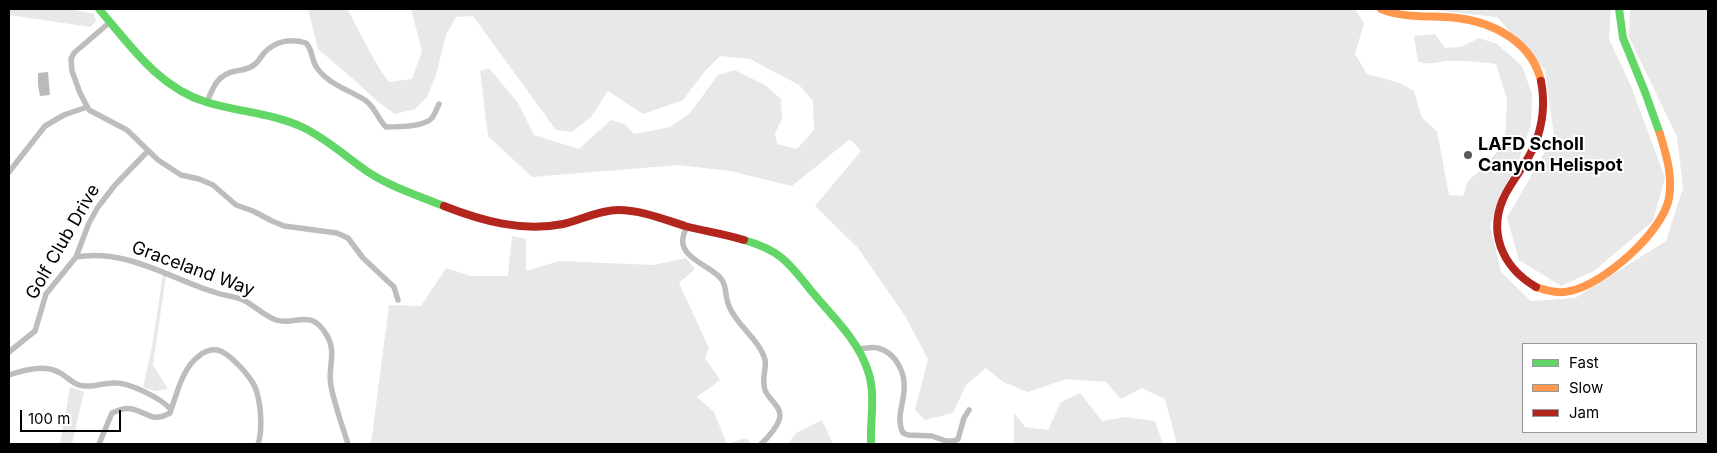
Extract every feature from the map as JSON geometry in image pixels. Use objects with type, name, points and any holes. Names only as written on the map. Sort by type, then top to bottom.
[{"type":"main road","points":[[99,9],[158,76],[182,93],[208,102],[282,119],[302,126],[322,137],[378,179],[441,204],[490,221],[526,228],[547,227],[573,222],[599,213],[618,210],[646,214],[762,246],[778,254],[790,264],[858,350],[868,370],[871,381],[872,444]]},
{"type":"main road","points":[[1381,9],[1402,16],[1449,17],[1478,22],[1506,34],[1517,42],[1531,58],[1542,80],[1544,96],[1540,124],[1530,155],[1507,192],[1500,208],[1498,231],[1502,254],[1516,273],[1536,288],[1560,292],[1586,286],[1637,248],[1658,226],[1669,201],[1671,174],[1668,160],[1642,83],[1621,38],[1619,9]]},
{"type":"street","points":[[110,22],[74,53],[71,59],[72,71],[77,86],[89,110],[127,130],[148,151],[181,175],[213,185],[236,205],[284,226],[336,233],[348,238],[363,258],[394,287],[398,300]]},
{"type":"street","points":[[208,102],[217,79],[230,72],[255,65],[266,51],[283,41],[306,43],[310,47],[316,67],[320,72],[336,84],[366,101],[386,127],[426,123],[434,116],[439,104]]},
{"type":"street","points":[[9,172],[45,126],[87,107]]},
{"type":"street","name":"Golf Club Drive","points":[[9,352],[35,331],[46,294],[57,278],[76,257],[89,223],[98,207],[115,185],[148,151]]},
{"type":"street","points":[[688,226],[684,232],[683,244],[686,251],[721,279],[729,306],[759,349],[765,361],[762,377],[765,390],[769,399],[778,407],[781,413],[779,421],[761,444]]},
{"type":"street","name":"Graceland Way","points":[[76,257],[100,255],[130,260],[215,293],[244,301],[276,320],[303,318],[312,320],[322,328],[329,338],[333,354],[331,387],[348,444]]},
{"type":"street","points":[[858,350],[877,347],[893,355],[898,364],[904,390],[899,419],[904,433],[908,436],[932,436],[946,441],[954,441],[958,439],[964,418],[970,410]]},
{"type":"street","points":[[99,444],[112,413],[131,408],[153,418],[160,418],[170,413],[187,369],[197,356],[205,352],[217,350],[226,354],[249,376],[255,388],[262,427],[258,444]]},
{"type":"street","points":[[9,375],[23,370],[44,369],[58,372],[71,383],[84,386],[117,383],[134,387],[167,404],[171,410]]},
{"type":"shaded area","points":[[9,9],[69,9],[94,14],[96,21],[90,27],[9,15]]},
{"type":"shaded area","points":[[308,9],[347,9],[372,56],[389,82],[412,79],[422,51],[411,9],[1355,9],[1364,23],[1355,54],[1367,74],[1400,83],[1414,91],[1422,118],[1437,131],[1449,195],[1463,196],[1468,181],[1486,165],[1505,142],[1507,99],[1496,64],[1460,61],[1418,62],[1414,36],[1435,34],[1445,48],[1461,47],[1479,38],[1497,44],[1522,66],[1532,94],[1531,125],[1518,162],[1501,193],[1490,226],[1501,272],[1531,301],[1575,298],[1666,241],[1683,188],[1677,137],[1629,37],[1630,9],[1708,9],[1708,444],[1177,444],[1165,399],[1142,388],[1121,399],[1106,382],[1066,379],[1028,392],[1003,382],[986,368],[966,385],[953,413],[925,420],[915,410],[928,359],[905,316],[858,248],[815,206],[861,151],[850,139],[792,186],[730,171],[678,165],[532,177],[488,136],[480,71],[489,68],[518,103],[534,135],[579,149],[611,120],[625,124],[634,134],[670,127],[690,113],[718,75],[735,70],[765,85],[781,99],[782,119],[775,133],[777,144],[797,149],[814,130],[813,101],[799,85],[750,59],[720,56],[705,71],[683,100],[643,114],[608,91],[591,117],[572,132],[556,130],[473,16],[456,17],[446,35],[436,75],[427,97],[415,109],[395,114],[377,101],[318,49]]},
{"type":"shaded area","points":[[1423,9],[1611,9],[1609,39],[1631,86],[1665,178],[1653,221],[1594,271],[1561,286],[1519,260],[1507,218],[1554,136],[1545,70],[1497,17]]},
{"type":"shaded area","points":[[48,72],[50,95],[40,96],[38,73]]},
{"type":"shaded area","points":[[512,236],[526,239],[526,271],[560,261],[653,265],[686,258],[695,269],[679,283],[709,348],[705,358],[720,380],[697,397],[714,412],[727,444],[371,444],[389,305],[421,306],[446,268],[470,276],[508,276]]},
{"type":"shaded area","points":[[163,274],[166,276],[153,365],[168,389],[155,391],[143,387],[152,347]]},
{"type":"shaded area","points":[[70,387],[84,392],[72,444],[60,444]]},
{"type":"shaded area","points":[[1080,393],[1102,421],[1125,417],[1155,421],[1163,444],[1014,444],[1014,413],[1025,427],[1048,430],[1061,402]]},
{"type":"shaded area","points":[[822,420],[833,444],[788,444],[796,433]]},
{"type":"shaded area","points":[[746,438],[751,444],[727,444]]},
{"type":"traffic: fast","points":[[99,9],[146,63],[173,86],[206,102],[291,122],[311,131],[386,182],[444,206]]},
{"type":"traffic: fast","points":[[1619,9],[1623,38],[1660,134]]},
{"type":"traffic: fast","points":[[744,240],[769,249],[786,262],[844,329],[858,349],[868,371],[872,389],[871,444]]},
{"type":"traffic: slow","points":[[1381,9],[1400,14],[1471,20],[1497,29],[1509,36],[1529,55],[1541,81]]},
{"type":"traffic: slow","points":[[1536,287],[1562,292],[1584,286],[1615,267],[1644,241],[1656,226],[1669,198],[1670,182],[1667,157],[1660,134]]},
{"type":"traffic: jam","points":[[1536,287],[1524,279],[1506,258],[1501,247],[1497,221],[1506,193],[1529,157],[1538,136],[1543,97],[1541,81]]},
{"type":"traffic: jam","points":[[444,206],[502,224],[532,227],[563,224],[611,210],[627,210],[744,240]]},
{"type":"place","name":"LAFD Scholl Canyon Helispot","points":[[1468,155]]}]
